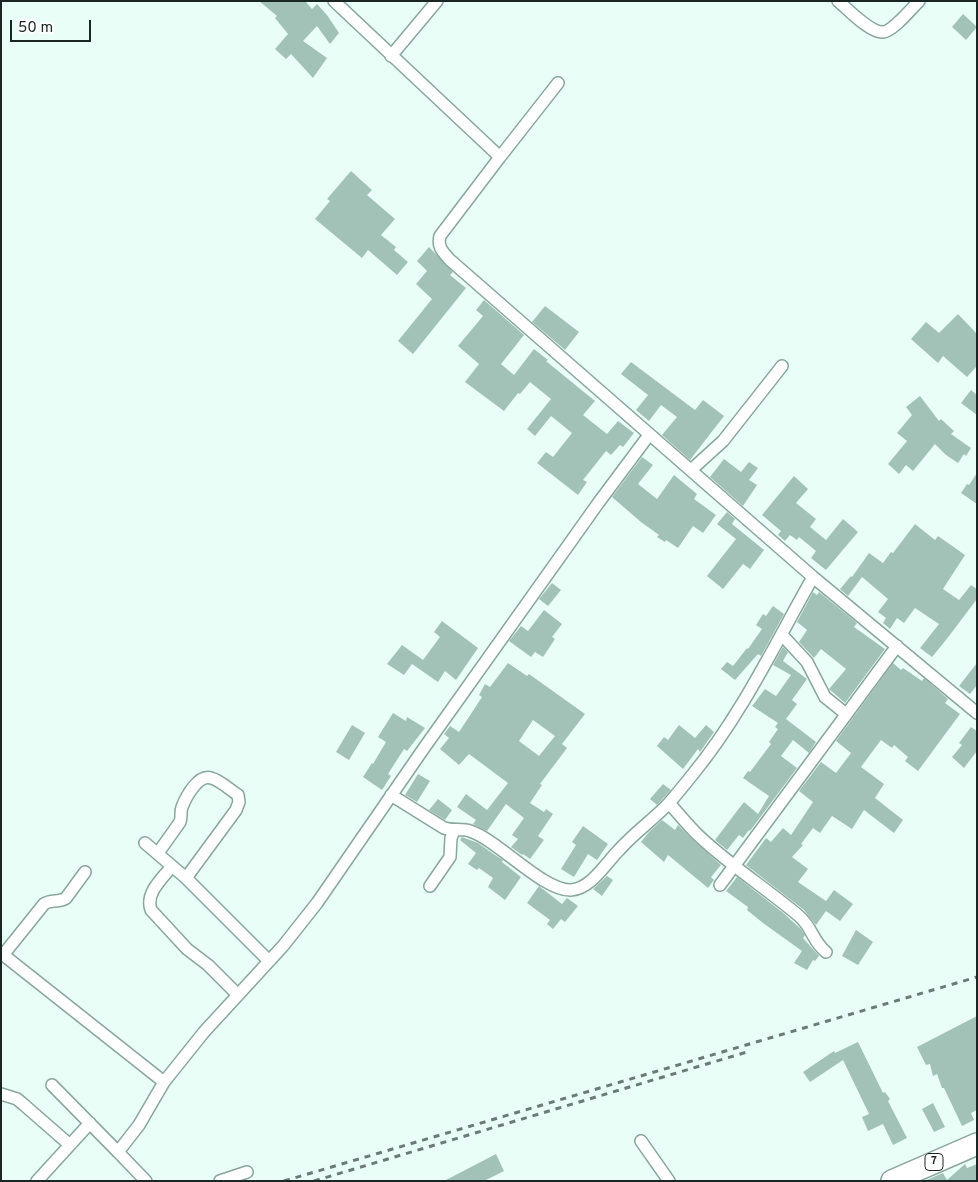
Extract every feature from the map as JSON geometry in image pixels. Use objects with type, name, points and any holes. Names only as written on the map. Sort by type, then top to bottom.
[{"type":"highway","name":"7","points":[[892,1181],[977,1144]]},
{"type":"street","points":[[334,1],[500,157]]},
{"type":"street","points":[[391,56],[437,1]]},
{"type":"street","points":[[838,1],[865,24],[875,30],[884,32],[892,28],[919,1]]},
{"type":"street","points":[[558,83],[444,230],[438,243],[440,249],[450,260],[718,495],[813,577],[977,713]]},
{"type":"street","points":[[691,470],[723,442],[782,366]]},
{"type":"street","points":[[118,1152],[139,1125],[164,1082],[204,1032],[283,946],[317,903],[391,795],[599,502],[649,435]]},
{"type":"street","points":[[391,795],[439,825],[454,831],[471,831],[561,889],[578,889],[595,876],[632,837],[669,803],[717,743],[742,705],[813,577]]},
{"type":"street","points":[[782,635],[807,662],[825,697],[846,714]]},
{"type":"street","points":[[720,885],[897,646]]},
{"type":"street","points":[[158,853],[180,822],[182,808],[199,781],[212,778],[238,795],[239,802],[236,810],[186,878]]},
{"type":"street","points":[[669,803],[699,837],[801,919],[811,930],[816,944],[826,952]]},
{"type":"street","points":[[430,886],[450,858],[451,838],[454,831]]},
{"type":"street","points":[[145,842],[186,878],[269,961]]},
{"type":"street","points":[[172,866],[150,895],[149,905],[187,949],[212,969],[238,995]]},
{"type":"street","points":[[85,872],[66,898],[44,904],[2,954],[164,1082]]},
{"type":"street","points":[[52,1085],[146,1181]]},
{"type":"street","points":[[1,1094],[17,1099],[70,1145]]},
{"type":"street","points":[[37,1181],[90,1123]]},
{"type":"street","points":[[641,1141],[668,1181]]},
{"type":"street","points":[[220,1181],[247,1172]]},
{"type":"building","points":[[259,1],[305,1],[312,9],[317,4],[327,15],[339,33],[330,44],[317,26],[303,41],[327,58],[313,78],[291,54],[286,59],[275,49],[288,34],[275,18],[277,16]]},
{"type":"building","points":[[963,14],[977,27],[966,40],[952,27]]},
{"type":"building","points":[[351,171],[372,190],[367,195],[395,219],[381,235],[396,247],[394,250],[408,262],[397,275],[368,250],[362,258],[315,219],[330,201],[327,199]]},
{"type":"building","points":[[429,247],[453,272],[450,275],[466,288],[413,354],[398,341],[432,299],[416,284],[427,271],[417,261]]},
{"type":"building","points":[[484,300],[524,335],[501,364],[514,375],[534,349],[595,401],[583,415],[607,434],[618,421],[634,433],[623,447],[620,445],[611,455],[606,451],[583,480],[587,482],[578,495],[537,463],[546,452],[553,457],[572,433],[551,416],[535,436],[527,429],[551,399],[530,382],[520,394],[518,393],[504,411],[465,382],[479,364],[458,346],[483,316],[476,310]]},
{"type":"building","points":[[545,306],[579,332],[565,350],[532,322]]},
{"type":"building","points":[[958,314],[977,334],[977,366],[967,377],[943,356],[938,363],[911,339],[926,322],[939,333]]},
{"type":"building","points":[[631,362],[695,410],[703,400],[724,416],[690,460],[662,435],[677,417],[661,405],[649,421],[636,410],[648,395],[621,374]]},
{"type":"building","points":[[971,390],[977,395],[977,415],[961,403]]},
{"type":"building","points":[[920,396],[939,421],[941,419],[954,431],[951,434],[971,448],[958,463],[935,444],[913,471],[906,465],[899,474],[888,464],[907,441],[897,433],[912,415],[906,407]]},
{"type":"building","points":[[642,457],[653,465],[638,484],[657,499],[674,475],[697,494],[694,499],[716,515],[703,533],[693,526],[678,548],[666,540],[665,542],[657,537],[659,535],[612,497]]},
{"type":"building","points":[[724,459],[741,472],[749,462],[758,468],[749,480],[757,485],[743,506],[710,477]]},
{"type":"building","points":[[977,473],[977,504],[961,493]]},
{"type":"building","points":[[794,476],[808,489],[796,503],[816,519],[810,527],[826,540],[843,519],[858,532],[826,570],[811,558],[816,551],[799,537],[797,540],[790,535],[785,541],[778,535],[781,531],[762,515]]},
{"type":"building","points":[[727,512],[735,519],[732,524],[764,550],[750,569],[743,564],[723,589],[707,576],[736,539],[717,524]]},
{"type":"building","points":[[915,524],[935,540],[938,536],[965,555],[943,589],[959,600],[971,585],[977,589],[977,599],[932,657],[920,648],[939,624],[915,608],[904,623],[897,618],[890,629],[883,623],[886,618],[878,612],[888,599],[862,577],[848,596],[840,589],[852,577],[869,553],[883,563]]},
{"type":"building","points":[[552,583],[561,590],[548,606],[539,599]]},
{"type":"building","points":[[813,592],[817,595],[819,592],[857,623],[854,627],[885,649],[845,703],[829,689],[846,669],[821,649],[814,658],[799,642],[807,630],[797,622]]},
{"type":"building","points":[[773,606],[784,614],[761,656],[758,654],[735,680],[721,669],[727,662],[733,666],[748,649],[762,629],[756,625],[763,614],[766,616]]},
{"type":"building","points":[[544,610],[562,624],[552,637],[555,639],[543,657],[535,652],[531,657],[509,641],[521,626],[528,631]]},
{"type":"building","points":[[442,621],[478,648],[456,680],[445,671],[438,682],[412,664],[404,675],[387,664],[402,645],[423,660],[440,637],[434,632]]},
{"type":"building","points":[[783,647],[788,652],[783,661],[807,679],[792,700],[797,704],[786,719],[816,742],[809,753],[793,740],[781,756],[797,768],[750,831],[743,838],[739,835],[727,850],[715,840],[744,802],[758,814],[769,796],[743,778],[748,771],[750,772],[771,744],[769,742],[778,729],[775,727],[778,723],[752,706],[765,689],[776,696],[791,675],[773,665]]},
{"type":"building","points":[[508,663],[527,676],[529,674],[585,714],[562,744],[567,748],[540,784],[542,785],[530,803],[544,812],[546,809],[553,814],[538,836],[544,840],[530,859],[511,847],[518,839],[512,835],[524,818],[506,804],[487,831],[473,824],[476,820],[457,807],[466,794],[487,810],[508,783],[469,754],[459,765],[440,749],[449,738],[444,734],[450,726],[459,732],[482,697],[479,695],[485,684],[490,687]],"holes":[[[533,720],[555,736],[539,756],[519,741]]]},
{"type":"building","points":[[893,663],[901,670],[903,668],[922,681],[924,678],[948,699],[945,703],[960,714],[918,771],[905,761],[908,757],[894,745],[892,748],[881,740],[861,767],[884,784],[875,798],[903,820],[894,833],[864,810],[852,829],[832,816],[820,833],[813,828],[801,844],[803,845],[792,857],[808,869],[798,882],[826,901],[834,890],[853,904],[840,921],[826,911],[816,925],[804,910],[746,865],[766,838],[771,842],[783,828],[791,835],[813,802],[799,791],[821,762],[836,773],[851,753],[836,741]]},
{"type":"building","points":[[977,663],[977,685],[970,694],[959,686]]},
{"type":"building","points":[[393,713],[406,721],[407,717],[425,728],[407,751],[404,749],[388,774],[391,776],[382,790],[363,777],[386,742],[378,737]]},
{"type":"building","points":[[352,725],[365,733],[349,760],[336,752]]},
{"type":"building","points":[[679,725],[695,738],[706,725],[714,732],[700,752],[698,749],[683,769],[657,746],[664,737],[668,740]]},
{"type":"building","points":[[971,727],[977,731],[977,751],[964,768],[952,757],[962,745],[959,743]]},
{"type":"building","points":[[418,774],[430,781],[417,802],[405,795]]},
{"type":"building","points":[[663,784],[671,790],[657,805],[650,799]]},
{"type":"building","points":[[438,799],[452,810],[445,820],[429,810]]},
{"type":"building","points":[[662,820],[675,830],[678,825],[721,865],[711,877],[714,880],[708,888],[668,855],[664,862],[641,842]]},
{"type":"building","points":[[583,826],[608,844],[597,860],[588,854],[574,877],[561,869],[576,845],[572,842]]},
{"type":"building","points":[[462,837],[478,843],[503,860],[502,862],[521,877],[505,900],[488,887],[493,878],[479,868],[477,870],[468,864],[476,853],[460,840]]},
{"type":"building","points":[[607,876],[613,880],[602,896],[593,889]]},
{"type":"building","points":[[737,877],[801,929],[805,935],[803,938],[819,956],[815,961],[813,960],[807,970],[794,963],[802,951],[763,923],[747,910],[748,907],[726,891]]},
{"type":"building","points":[[539,886],[562,904],[567,898],[578,906],[565,922],[561,919],[553,929],[547,924],[550,920],[527,903]]},
{"type":"building","points":[[856,930],[873,942],[858,965],[842,956]]},
{"type":"building","points":[[977,1016],[977,1110],[971,1113],[974,1120],[962,1126],[944,1088],[942,1088],[937,1074],[933,1076],[930,1064],[926,1065],[917,1047]]},
{"type":"building","points":[[858,1042],[883,1093],[885,1092],[890,1099],[888,1101],[907,1138],[893,1145],[883,1124],[868,1131],[862,1117],[869,1114],[843,1060],[810,1082],[803,1072],[834,1051],[835,1053]]},
{"type":"building","points":[[933,1103],[945,1127],[934,1132],[922,1109]]},
{"type":"building","points":[[496,1154],[504,1171],[484,1181],[444,1181]]},
{"type":"building","points":[[965,1164],[967,1168],[977,1164],[977,1181],[924,1181],[943,1173],[947,1180]]},
{"type":"railway","points":[[284,1181],[977,977]]},
{"type":"railway","points":[[314,1181],[747,1052]]}]
